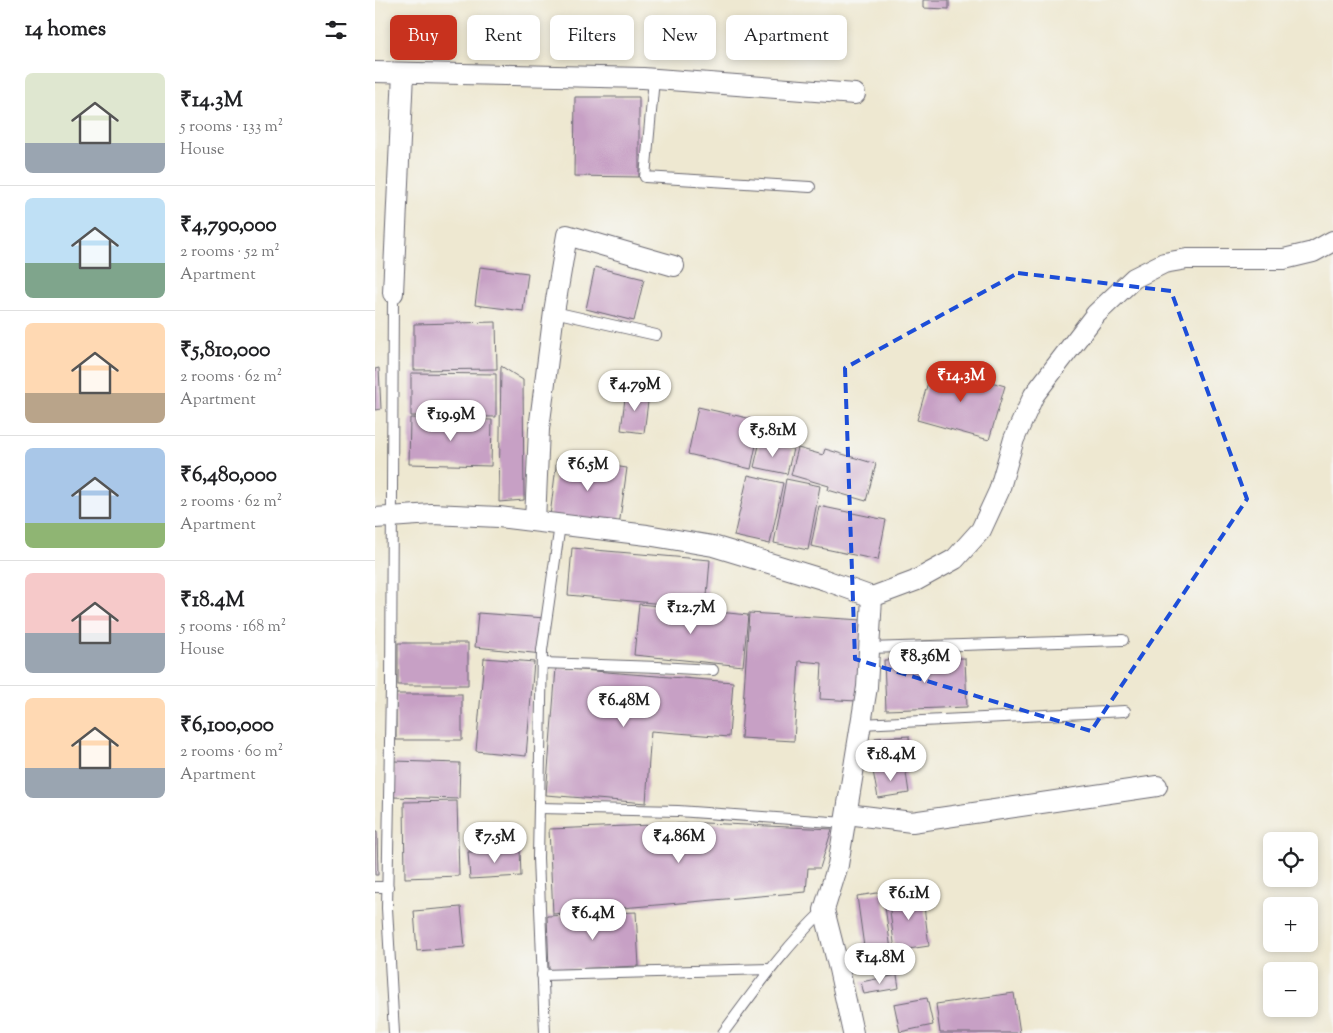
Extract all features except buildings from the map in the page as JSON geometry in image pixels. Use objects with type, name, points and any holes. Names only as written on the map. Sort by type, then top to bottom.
[{"type":"street","points":[[375,72],[654,78],[855,94]]},
{"type":"street","points":[[393,293],[403,73]]},
{"type":"street","points":[[535,521],[539,429],[554,312],[567,235],[674,266]]},
{"type":"street","points":[[384,517],[433,514],[499,517],[647,535],[713,546],[825,580],[872,597],[915,581],[955,559],[981,530],[999,491],[1014,439],[1034,395],[1096,314],[1134,278],[1164,263],[1187,260],[1284,259],[1313,252],[1333,241]]},
{"type":"street","points":[[853,1033],[824,910],[838,865],[867,687],[872,597]]},
{"type":"street","points":[[846,818],[912,822],[1157,786]]},
{"type":"lane","points":[[654,78],[645,177],[810,187]]},
{"type":"lane","points":[[393,293],[384,517],[387,908],[394,1033]]},
{"type":"lane","points":[[554,312],[656,335]]},
{"type":"lane","points":[[545,1033],[538,858],[542,650],[560,525]]},
{"type":"lane","points":[[869,648],[1123,640]]},
{"type":"lane","points":[[542,663],[713,670]]},
{"type":"lane","points":[[861,724],[1125,711]]},
{"type":"lane","points":[[539,808],[846,818]]},
{"type":"lane","points":[[375,887],[388,887]]},
{"type":"lane","points":[[723,1033],[770,969],[809,924],[824,910]]},
{"type":"lane","points":[[542,975],[770,969]]},
{"type":"highlighted area","points":[[1018,273],[1171,291],[1247,499],[1091,731],[855,659],[845,368]]}]
